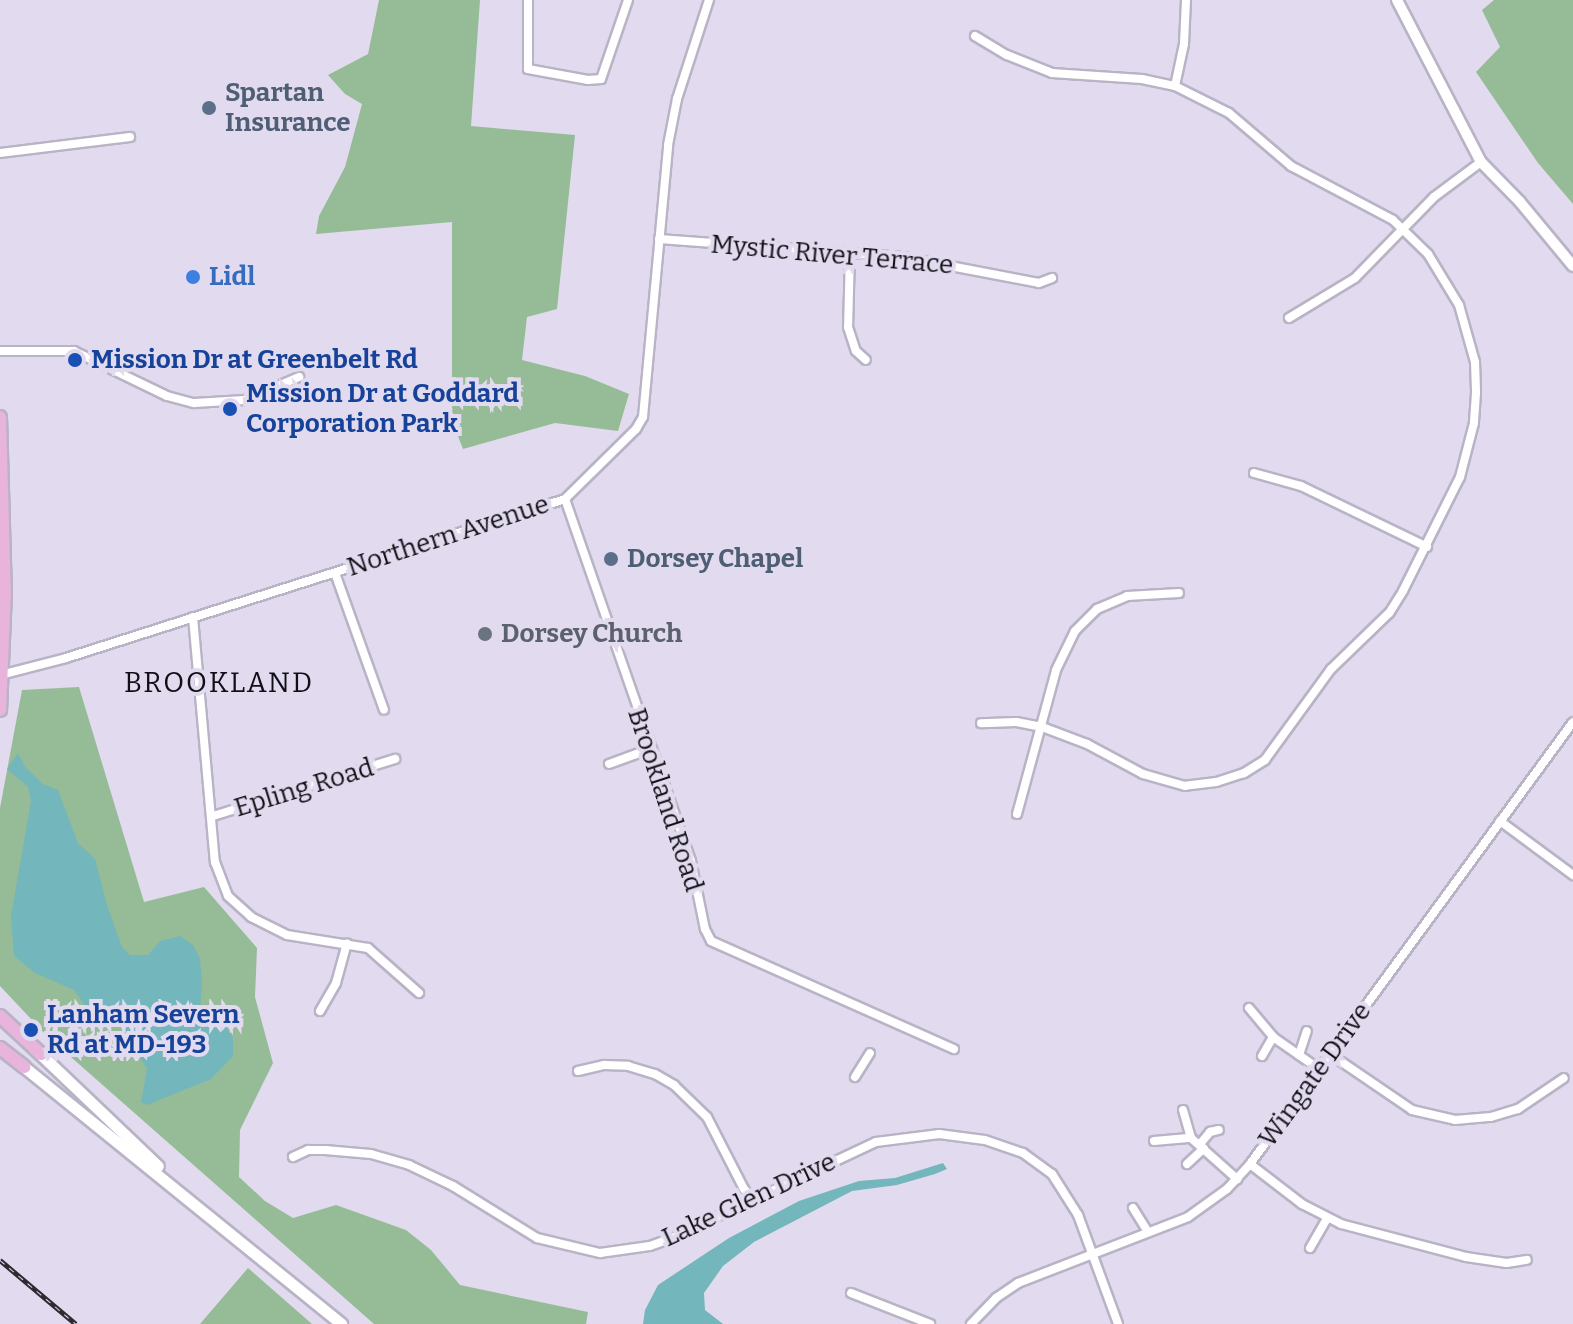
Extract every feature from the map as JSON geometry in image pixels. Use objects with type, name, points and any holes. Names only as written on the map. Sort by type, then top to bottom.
[{"type":"main road","points":[[0,417],[0,710]]},
{"type":"main road","points":[[0,1018],[205,1211]]},
{"type":"main road","points":[[0,1047],[341,1324]]},
{"type":"street","points":[[528,0],[528,69],[588,80],[601,79],[628,0]]},
{"type":"street","name":"Northern Avenue","points":[[2,675],[565,499],[636,429],[643,417],[663,186],[677,99],[709,0]]},
{"type":"street","points":[[1175,86],[1184,44],[1186,0]]},
{"type":"street","points":[[1397,0],[1481,162],[1520,202],[1573,266]]},
{"type":"street","points":[[975,36],[1007,55],[1052,73],[1142,79],[1175,86],[1229,113],[1291,166],[1368,205],[1404,229],[1428,254],[1459,305],[1475,362],[1474,423],[1466,459],[1427,547],[1389,613],[1331,669],[1272,754],[1244,773],[1199,785],[1177,785],[1143,774],[1087,744],[1042,727],[1016,722],[981,723]]},
{"type":"street","points":[[0,153],[130,137]]},
{"type":"street","points":[[1289,318],[1355,278],[1434,197],[1481,162]]},
{"type":"street","name":"Mystic River Terrace","points":[[659,239],[850,253],[959,266],[1039,283],[1052,278]]},
{"type":"street","points":[[850,253],[848,327],[856,351],[866,360]]},
{"type":"street","points":[[0,351],[46,348],[74,351],[167,396],[194,403],[245,400],[299,377]]},
{"type":"street","points":[[1254,473],[1301,486],[1427,547]]},
{"type":"street","name":"Brookland Road","points":[[565,499],[691,861],[705,929],[711,941],[954,1049]]},
{"type":"street","points":[[335,573],[384,710]]},
{"type":"street","points":[[1017,814],[1067,642],[1097,609],[1127,596],[1179,593]]},
{"type":"street","points":[[193,617],[215,862],[232,902],[251,917],[287,935],[368,948],[419,993]]},
{"type":"street","name":"Wingate Drive","points":[[971,1324],[996,1298],[1018,1283],[1198,1212],[1237,1179],[1573,722]]},
{"type":"street","points":[[609,764],[650,749]]},
{"type":"street","name":"Epling Road","points":[[213,816],[395,759]]},
{"type":"street","points":[[1500,821],[1573,875]]},
{"type":"street","points":[[320,1011],[336,983],[347,943]]},
{"type":"street","points":[[1249,1008],[1273,1037],[1319,1069]]},
{"type":"street","points":[[1299,1055],[1307,1031]]},
{"type":"street","points":[[1262,1056],[1273,1037]]},
{"type":"street","points":[[855,1077],[870,1053]]},
{"type":"street","points":[[1330,1054],[1412,1110],[1455,1120],[1491,1117],[1518,1109],[1564,1078]]},
{"type":"street","points":[[578,1071],[604,1065],[628,1066],[655,1074],[674,1085],[707,1117],[744,1189],[753,1198]]},
{"type":"street","points":[[1183,1110],[1191,1138],[1237,1179]]},
{"type":"street","points":[[1187,1164],[1210,1132],[1219,1130]]},
{"type":"street","name":"Lake Glen Drive","points":[[293,1157],[308,1150],[325,1150],[371,1154],[409,1165],[453,1186],[537,1238],[600,1253],[650,1246],[876,1142],[913,1135],[962,1136],[1005,1145],[1039,1161],[1052,1174],[1078,1215],[1118,1324]]},
{"type":"street","points":[[1154,1141],[1191,1138]]},
{"type":"street","points":[[1250,1164],[1327,1219],[1466,1257],[1507,1263],[1527,1260]]},
{"type":"street","points":[[1133,1208],[1148,1232]]},
{"type":"street","points":[[1310,1248],[1327,1219]]},
{"type":"street","points":[[851,1293],[930,1324]]},
{"type":"shaded area","points":[[379,0],[480,0],[471,126],[575,135],[557,309],[527,317],[522,360],[585,376],[629,394],[618,431],[555,423],[463,449],[452,421],[452,222],[316,234],[319,216],[345,167],[362,104],[345,94],[328,75],[368,54]]},
{"type":"shaded area","points":[[1494,0],[1573,0],[1573,204],[1538,163],[1476,72],[1500,47],[1482,10]]},
{"type":"shaded area","points":[[79,687],[144,902],[204,887],[257,948],[255,997],[273,1063],[240,1130],[239,1177],[265,1201],[293,1218],[336,1205],[406,1230],[431,1250],[460,1285],[588,1312],[586,1324],[374,1324],[47,1036],[0,986],[0,808],[22,690]]},
{"type":"shaded area","points":[[18,753],[25,767],[43,784],[58,790],[78,843],[95,859],[122,947],[130,955],[148,955],[160,941],[180,936],[193,945],[200,959],[200,1015],[226,1027],[233,1038],[233,1056],[211,1079],[147,1105],[141,1102],[147,1069],[119,1024],[91,1014],[74,990],[35,973],[14,956],[11,916],[31,801],[28,787],[7,769]]},
{"type":"shaded area","points":[[943,1163],[947,1169],[935,1174],[897,1185],[852,1191],[754,1242],[723,1266],[704,1293],[705,1310],[723,1324],[643,1324],[645,1310],[658,1285],[729,1238],[799,1201],[859,1181],[895,1178]]},
{"type":"shaded area","points":[[248,1268],[312,1324],[200,1324]]},
{"type":"railway","points":[[0,1260],[76,1324]]},
{"type":"place","name":"Spartan Insurance","points":[[209,108]]},
{"type":"place","name":"Lidl","points":[[193,277]]},
{"type":"place","name":"Mission Dr at Greenbelt Rd","points":[[75,360]]},
{"type":"place","name":"Mission Dr at Goddard Corporation Park","points":[[230,409]]},
{"type":"place","name":"Dorsey Chapel","points":[[611,559]]},
{"type":"place","name":"Dorsey Church","points":[[485,634]]},
{"type":"place","name":"Lanham Severn Rd at MD-193","points":[[31,1030]]},
{"type":"district","name":"BROOKLAND","points":[[219,683]]}]
